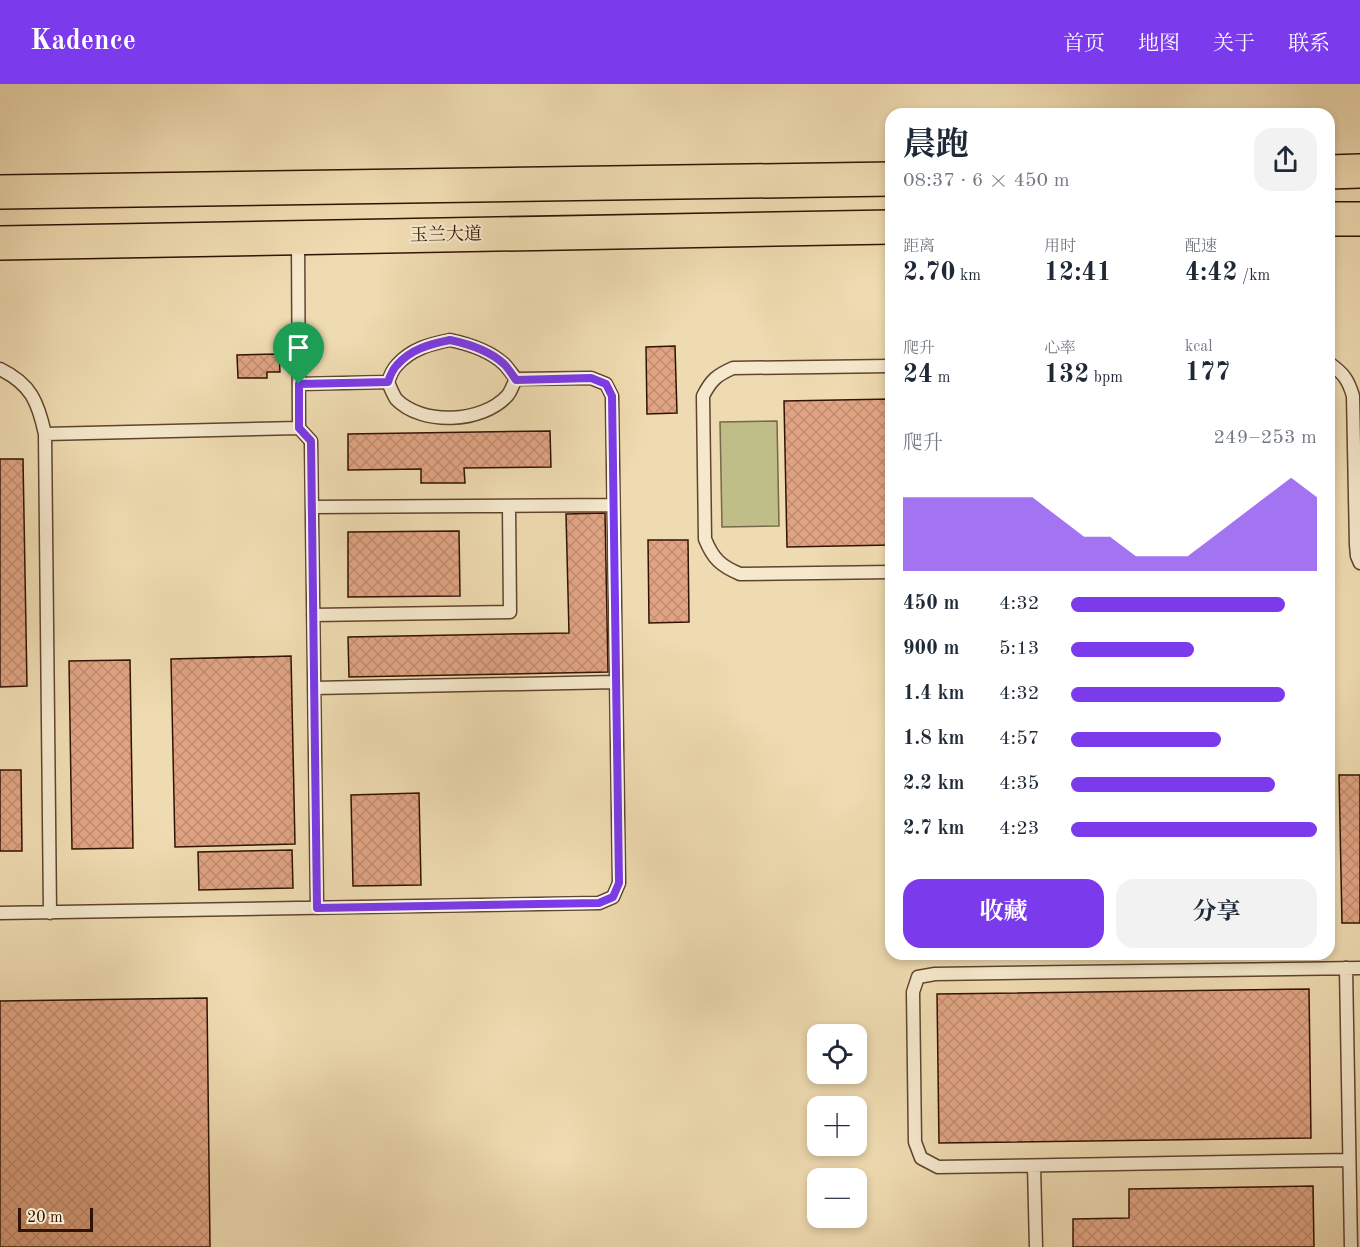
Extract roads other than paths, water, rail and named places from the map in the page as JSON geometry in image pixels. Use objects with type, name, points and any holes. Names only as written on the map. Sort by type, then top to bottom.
[{"type":"main road","points":[[1335,172],[1360,171]]},
{"type":"main road","points":[[0,192],[885,179]]},
{"type":"main road","points":[[1335,219],[1360,219]]},
{"type":"main road","name":"玉兰大道","points":[[0,243],[885,227]]},
{"type":"lane","points":[[298,237],[299,428],[311,441],[317,908]]},
{"type":"lane","points":[[388,382],[395,366],[410,354],[428,345],[450,340],[470,344],[489,353],[504,364],[516,380]]},
{"type":"lane","points":[[885,366],[733,368],[719,374],[709,384],[703,396],[705,539],[717,561],[740,574],[885,572]]},
{"type":"lane","points":[[1335,367],[1342,372],[1349,383],[1353,396],[1356,545],[1360,563]]},
{"type":"lane","points":[[0,369],[12,375],[30,391],[40,411],[45,434],[50,913]]},
{"type":"lane","points":[[0,914],[599,903],[613,897],[619,883],[612,396],[606,384],[591,378],[516,380]]},
{"type":"lane","points":[[388,382],[396,398],[412,410],[432,416],[452,418],[473,416],[491,407],[507,395],[516,380]]},
{"type":"lane","points":[[299,384],[388,382]]},
{"type":"lane","points":[[45,434],[299,428]]},
{"type":"lane","points":[[312,507],[613,505]]},
{"type":"lane","points":[[313,615],[510,612],[509,506]]},
{"type":"lane","points":[[314,688],[616,682]]},
{"type":"lane","points":[[1346,968],[1351,1247]]},
{"type":"lane","points":[[1349,1160],[938,1167],[921,1158],[915,1142],[913,992],[918,977],[935,974],[1360,968]]},
{"type":"lane","points":[[1034,1166],[1036,1247]]}]
